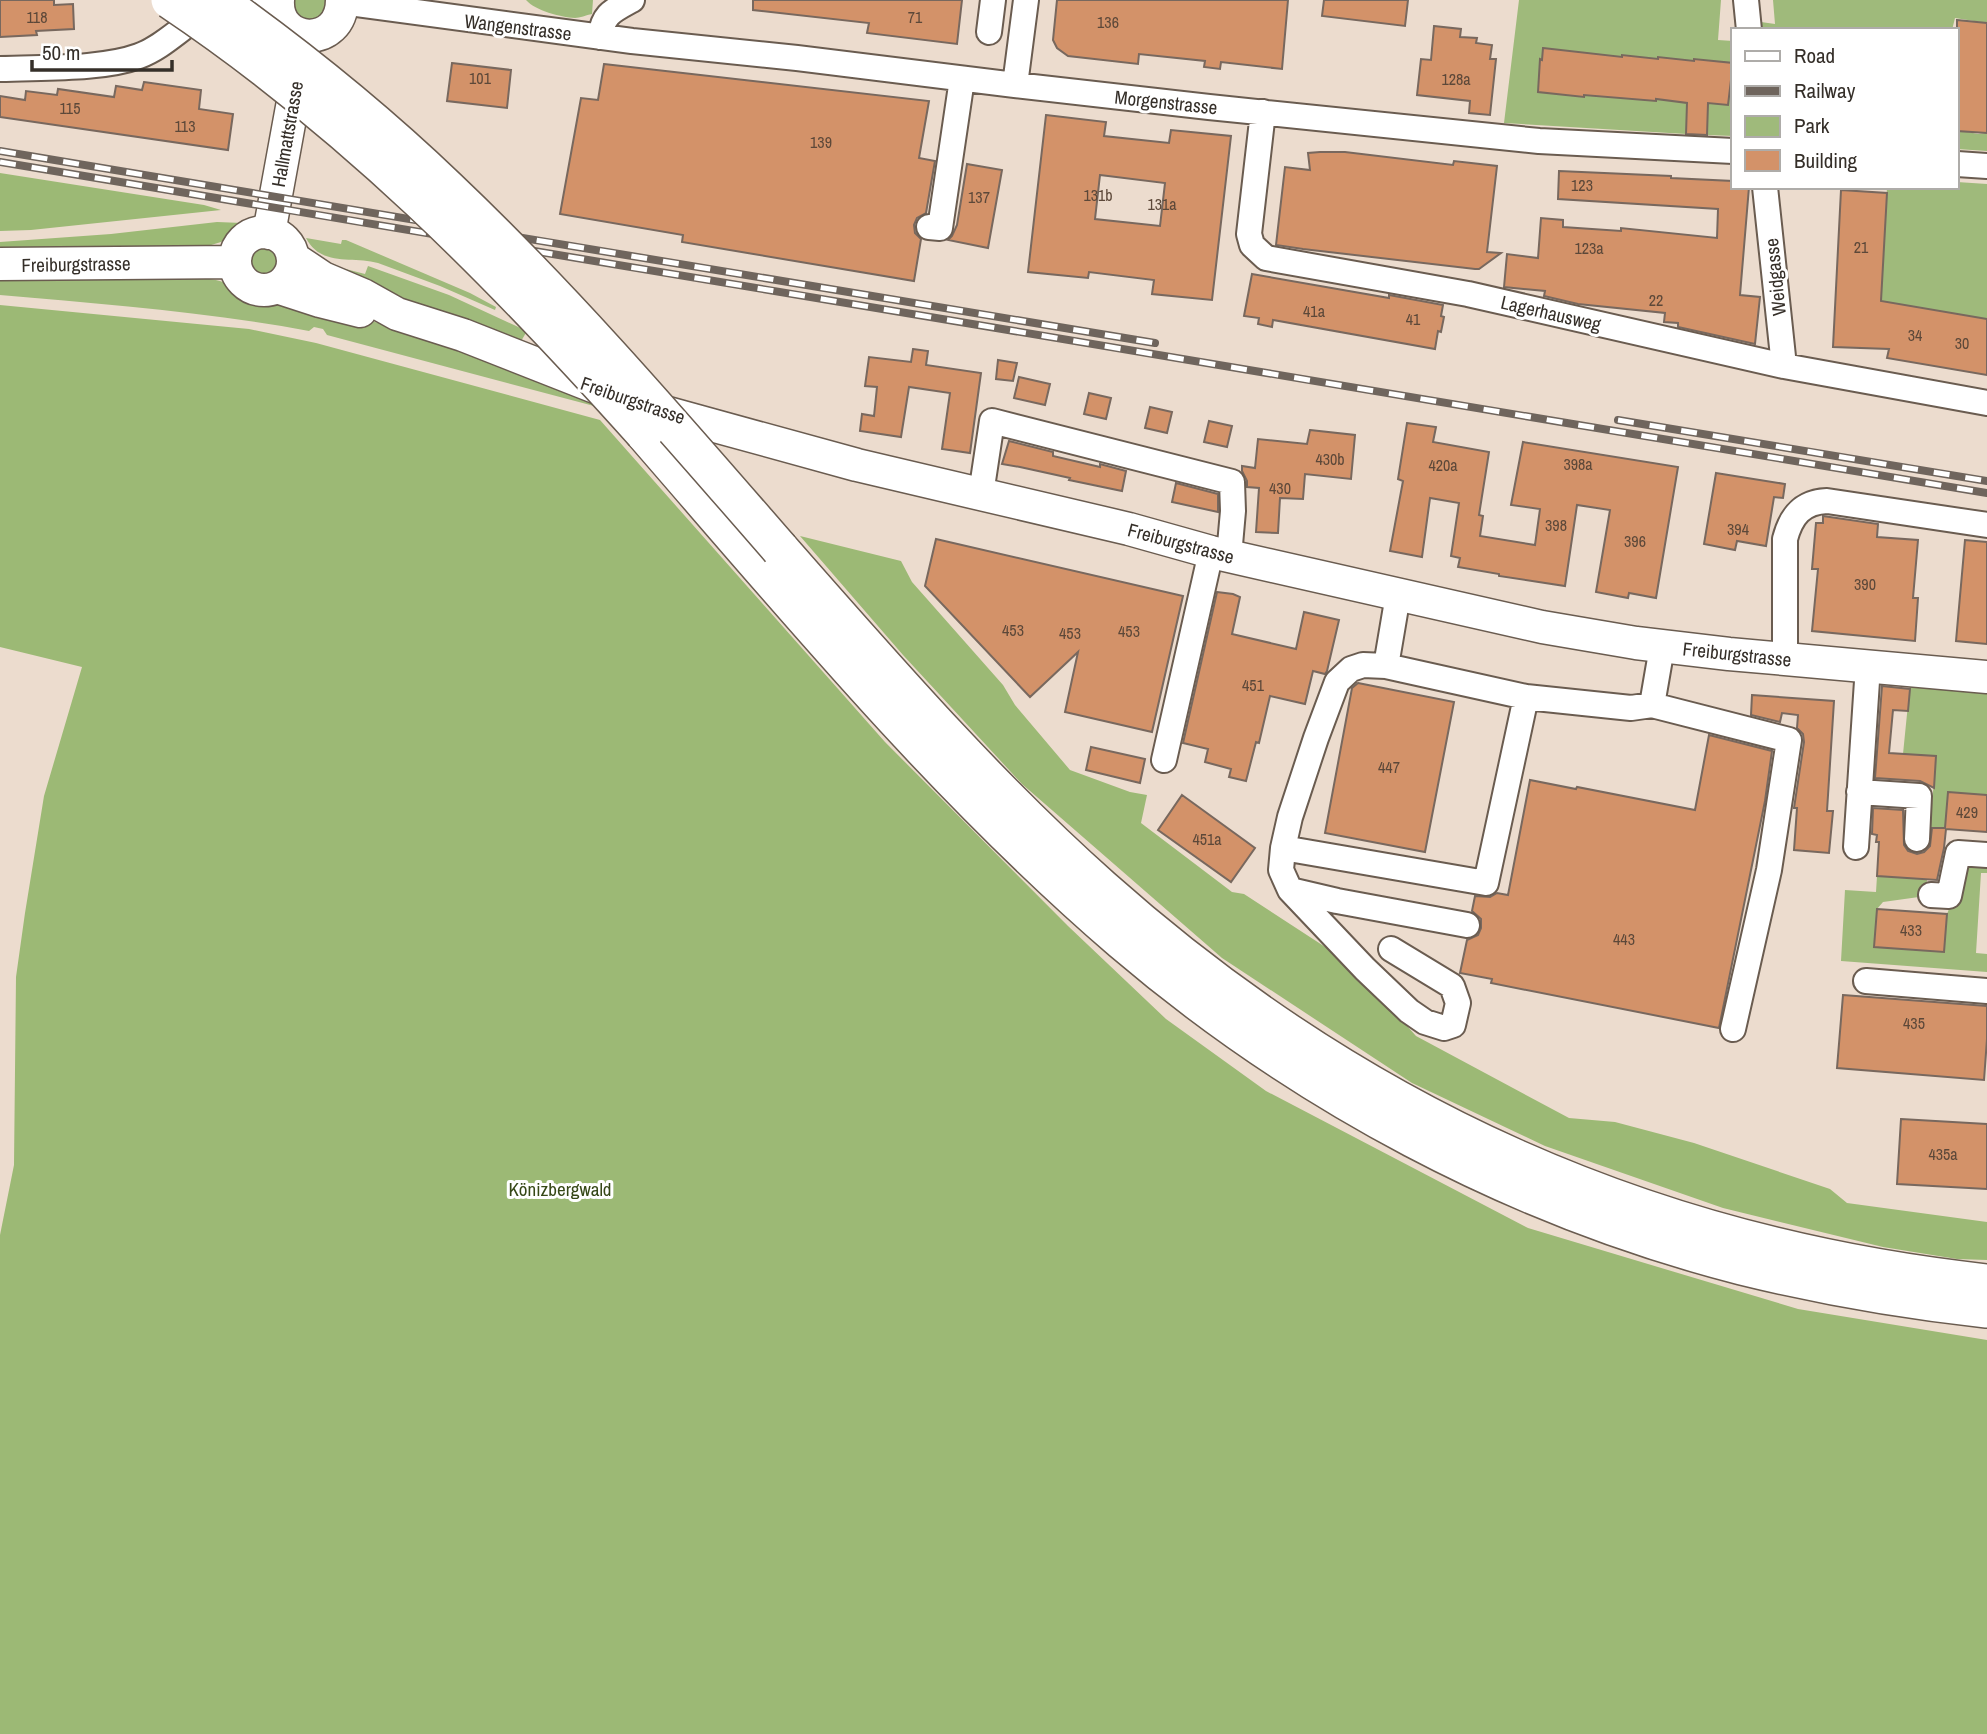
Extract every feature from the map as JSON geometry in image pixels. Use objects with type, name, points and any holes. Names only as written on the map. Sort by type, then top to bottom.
[{"type":"highway","points":[[170,0],[244,51],[317,108],[444,222],[585,367],[901,725],[1042,869],[1123,942],[1199,1002],[1281,1060],[1410,1137],[1547,1201],[1642,1236],[1738,1265],[1871,1294],[1987,1309]]},
{"type":"highway","points":[[218,0],[334,88],[472,212],[605,350],[921,708],[989,779],[1060,850],[1141,922],[1216,982],[1338,1065],[1423,1113],[1500,1152],[1594,1191],[1747,1240],[1844,1262],[1987,1283]]},
{"type":"main road","points":[[278,0],[279,15],[283,22],[304,36],[321,34],[335,25],[342,1]]},
{"type":"main road","name":"Hallmattstrasse","points":[[269,233],[304,36]]},
{"type":"main road","points":[[269,233],[278,236],[287,243],[293,258],[290,275],[277,287],[261,290],[248,285],[237,272],[235,262],[237,250],[244,240],[253,234],[269,233]]},
{"type":"main road","name":"Freiburgstrasse","points":[[293,258],[323,278],[363,295],[397,314],[463,335],[666,414],[857,465],[1129,529],[1220,554],[1576,634],[1785,660],[1987,677]]},
{"type":"main road","name":"Freiburgstrasse","points":[[0,264],[235,262]]},
{"type":"main road","name":"Freiburgstrasse","points":[[277,287],[360,311],[397,314]]},
{"type":"street","points":[[0,69],[88,65],[138,56],[161,46],[205,13],[231,5],[264,0]]},
{"type":"street","name":"Wangenstrasse","points":[[342,1],[600,37],[604,20],[632,0]]},
{"type":"street","points":[[989,32],[993,0]]},
{"type":"street","points":[[1015,85],[1026,0]]},
{"type":"street","points":[[1746,0],[1749,28]]},
{"type":"street","name":"Morgenstrasse","points":[[600,37],[1503,138],[1731,151]]},
{"type":"street","points":[[929,227],[940,228],[962,79]]},
{"type":"street","name":"Lagerhausweg","points":[[1263,112],[1249,234],[1252,246],[1266,258],[1468,294],[1784,366],[1987,403]]},
{"type":"street","points":[[1959,164],[1987,166]]},
{"type":"street","name":"Weidgasse","points":[[1765,189],[1784,366]]},
{"type":"street","points":[[981,494],[992,421],[1232,482],[1233,511],[1164,760]]},
{"type":"street","points":[[1785,660],[1785,539],[1795,514],[1806,505],[1827,501],[1987,525]]},
{"type":"street","points":[[1386,666],[1398,595]]},
{"type":"street","points":[[1652,705],[1662,646]]},
{"type":"street","points":[[1391,949],[1452,986],[1458,1003],[1453,1025],[1444,1028],[1426,1022],[1409,1011],[1290,890],[1281,870],[1290,817],[1337,682],[1351,669],[1363,665],[1386,666],[1527,697],[1631,708],[1652,705],[1789,740],[1769,870],[1733,1029]]},
{"type":"street","points":[[1856,847],[1868,666]]},
{"type":"street","points":[[1283,848],[1486,883],[1527,697]]},
{"type":"street","points":[[1859,792],[1919,796],[1917,839]]},
{"type":"street","points":[[1931,895],[1949,896],[1958,853],[1987,855]]},
{"type":"street","points":[[1290,890],[1467,925]]},
{"type":"street","points":[[1866,981],[1987,991]]},
{"type":"green space","points":[[291,0],[328,0],[326,13],[312,22],[296,17]]},
{"type":"green space","points":[[526,0],[593,0],[592,14],[577,18],[562,16],[542,10]]},
{"type":"green space","points":[[1519,0],[1721,0],[1718,40],[1731,41],[1731,136],[1707,135],[1707,125],[1686,124],[1686,134],[1504,123]]},
{"type":"green space","points":[[1773,0],[1987,0],[1987,23],[1955,18],[1952,28],[1762,28],[1761,22],[1775,24]]},
{"type":"green space","points":[[1959,130],[1987,133],[1987,151],[1959,149]]},
{"type":"green space","points":[[0,173],[204,205],[221,210],[0,231]]},
{"type":"green space","points":[[1959,182],[1987,184],[1987,319],[1881,301],[1887,189],[1959,189]]},
{"type":"green space","points":[[217,222],[242,223],[221,242],[198,249],[0,252],[0,242],[111,234]]},
{"type":"green space","points":[[306,238],[341,244],[342,240],[346,240],[470,293],[496,307],[495,310],[378,263],[329,257],[312,247]]},
{"type":"green space","points":[[265,246],[271,247],[279,255],[279,267],[271,275],[265,276],[259,275],[251,267],[250,261],[251,255],[259,247]]},
{"type":"green space","points":[[326,264],[365,274],[368,266],[449,295],[527,331],[520,343],[397,299]]},
{"type":"green space","points":[[191,277],[225,283],[253,299],[283,298],[455,345],[595,402],[594,406],[327,335],[323,329],[314,327],[309,331],[194,314],[0,295],[0,278]]},
{"type":"green space","name":"Könizbergwald","points":[[0,305],[249,329],[316,343],[600,420],[885,742],[1068,926],[1166,1019],[1266,1091],[1528,1228],[1798,1309],[1987,1340],[1987,1734],[0,1734],[0,1235],[14,1165],[16,977],[44,796],[82,667],[0,647]]},
{"type":"green space","points":[[800,536],[901,561],[912,582],[1003,685],[1015,705],[1070,770],[1130,792],[1147,795],[1141,823],[1232,892],[1244,894],[1336,954],[1367,981],[1416,1036],[1569,1118],[1615,1122],[1694,1143],[1830,1189],[1847,1203],[1987,1222],[1987,1260],[1957,1259],[1883,1247],[1723,1208],[1545,1146],[1412,1083],[1222,958],[1022,784],[903,655]]},
{"type":"green space","points":[[1910,684],[1987,692],[1987,795],[1948,792],[1945,828],[1930,828],[1936,756],[1903,754]]},
{"type":"green space","points":[[1968,861],[1987,863],[1987,873],[1981,873],[1976,953],[1987,954],[1987,972],[1841,961],[1845,890],[1876,892],[1877,876],[1927,879],[1926,896],[1883,902],[1877,909],[1944,951],[1947,914]]},
{"type":"building","points":[[0,0],[54,0],[54,5],[73,4],[74,29],[0,37]]},
{"type":"building","points":[[753,0],[962,0],[957,44],[867,33],[869,23],[753,10]]},
{"type":"building","points":[[1057,0],[1288,0],[1282,69],[1221,62],[1220,69],[1204,67],[1205,61],[1139,54],[1138,64],[1068,56],[1057,48],[1053,40]]},
{"type":"building","points":[[1324,0],[1408,0],[1405,26],[1322,16]]},
{"type":"building","points":[[1957,20],[1987,23],[1987,133],[1959,131]]},
{"type":"building","points":[[1434,26],[1461,29],[1460,37],[1477,38],[1476,43],[1492,45],[1490,59],[1496,59],[1490,115],[1469,113],[1470,101],[1417,95],[1421,59],[1431,60]]},
{"type":"building","points":[[1543,48],[1622,57],[1731,63],[1728,105],[1708,103],[1707,135],[1686,134],[1687,103],[1538,92],[1540,59],[1542,60]]},
{"type":"building","points":[[452,63],[511,70],[507,108],[447,101]]},
{"type":"building","points":[[604,64],[929,101],[919,158],[935,161],[926,213],[917,218],[914,225],[915,233],[921,239],[914,281],[682,242],[683,235],[560,214],[581,98],[598,100]]},
{"type":"building","points":[[144,82],[201,90],[199,109],[233,114],[228,150],[0,117],[0,96],[25,100],[26,91],[57,95],[58,89],[114,97],[116,86],[142,90]]},
{"type":"building","points":[[1046,115],[1106,122],[1104,136],[1169,143],[1171,130],[1231,136],[1212,300],[1152,294],[1154,280],[1089,272],[1088,278],[1028,272]],"holes":[[[1100,175],[1165,183],[1160,226],[1095,219]]]},
{"type":"building","points":[[1345,152],[1453,165],[1454,161],[1497,166],[1487,252],[1501,253],[1475,269],[1276,245],[1285,167],[1310,170],[1308,153]]},
{"type":"building","points":[[967,164],[1002,170],[988,248],[948,240],[957,225]]},
{"type":"building","points":[[1559,171],[1731,181],[1731,189],[1749,189],[1740,295],[1760,297],[1755,344],[1678,327],[1678,323],[1664,322],[1665,313],[1578,304],[1544,296],[1545,291],[1504,287],[1507,254],[1538,258],[1541,218],[1563,220],[1563,227],[1621,231],[1621,228],[1717,238],[1718,209],[1558,199]]},
{"type":"building","points":[[1841,190],[1887,193],[1881,301],[1987,319],[1987,375],[1887,358],[1889,349],[1833,347]]},
{"type":"building","points":[[1252,274],[1443,305],[1441,316],[1444,317],[1435,349],[1273,320],[1272,327],[1258,324],[1259,318],[1244,316]]},
{"type":"building","points":[[913,349],[928,351],[926,365],[981,373],[970,453],[942,449],[950,393],[909,387],[901,437],[860,431],[862,414],[874,416],[877,387],[865,386],[869,357],[911,362]]},
{"type":"building","points":[[998,360],[1017,363],[1013,381],[996,379]]},
{"type":"building","points":[[1019,377],[1050,384],[1045,405],[1014,398]]},
{"type":"building","points":[[1089,393],[1111,398],[1106,419],[1084,414]]},
{"type":"building","points":[[1150,407],[1172,412],[1167,433],[1145,428]]},
{"type":"building","points":[[1209,421],[1232,426],[1227,447],[1204,442]]},
{"type":"building","points":[[1407,423],[1436,427],[1433,442],[1489,452],[1479,515],[1483,516],[1480,536],[1535,545],[1540,509],[1511,505],[1523,442],[1678,467],[1656,598],[1629,593],[1628,598],[1596,592],[1610,510],[1577,505],[1565,586],[1458,567],[1460,558],[1451,556],[1459,503],[1430,498],[1422,557],[1390,551],[1403,481],[1398,479]]},
{"type":"building","points":[[1310,430],[1355,435],[1351,479],[1305,474],[1303,499],[1280,498],[1278,533],[1256,532],[1259,488],[1247,487],[1242,466],[1255,468],[1258,439],[1307,444]]},
{"type":"building","points":[[1009,441],[1053,452],[1053,456],[1126,471],[1122,491],[1002,464]]},
{"type":"building","points":[[1716,473],[1785,484],[1783,498],[1774,497],[1766,546],[1737,541],[1735,550],[1704,544]]},
{"type":"building","points":[[1176,483],[1218,494],[1218,512],[1172,502]]},
{"type":"building","points":[[1823,516],[1878,524],[1877,537],[1918,540],[1913,598],[1918,598],[1915,641],[1812,631],[1818,569],[1812,569],[1816,523],[1823,523]]},
{"type":"building","points":[[936,539],[1183,596],[1152,732],[1065,712],[1078,652],[1030,697],[925,586]]},
{"type":"building","points":[[1965,540],[1987,542],[1987,644],[1956,641]]},
{"type":"building","points":[[1217,592],[1240,597],[1232,634],[1296,649],[1304,612],[1339,620],[1327,671],[1325,674],[1313,671],[1305,704],[1270,696],[1259,743],[1256,742],[1246,781],[1229,777],[1231,769],[1205,762],[1208,749],[1183,743]]},
{"type":"building","points":[[1358,683],[1454,702],[1425,852],[1325,833],[1352,688]]},
{"type":"building","points":[[1882,686],[1910,689],[1908,711],[1893,710],[1889,753],[1936,756],[1934,788],[1920,781],[1875,778]]},
{"type":"building","points":[[1752,695],[1834,701],[1827,811],[1833,811],[1829,853],[1794,850],[1797,808],[1794,808],[1804,742],[1803,734],[1797,728],[1798,715],[1782,713],[1780,722],[1751,715]]},
{"type":"building","points":[[1709,735],[1772,751],[1765,801],[1719,1028],[1491,983],[1492,979],[1460,973],[1467,940],[1478,935],[1481,928],[1481,919],[1472,911],[1475,896],[1490,897],[1497,893],[1508,895],[1530,780],[1695,810]]},
{"type":"building","points":[[1091,747],[1145,759],[1140,783],[1086,770]]},
{"type":"building","points":[[1948,792],[1987,795],[1987,832],[1946,829],[1937,880],[1877,876],[1879,842],[1876,842],[1877,835],[1872,834],[1873,808],[1903,810],[1904,845],[1908,851],[1917,854],[1930,846],[1932,828],[1945,828]]},
{"type":"building","points":[[1182,795],[1255,848],[1231,882],[1158,830]]},
{"type":"building","points":[[1877,909],[1947,914],[1944,952],[1874,947]]},
{"type":"building","points":[[1843,995],[1987,1006],[1984,1080],[1837,1068]]},
{"type":"building","points":[[1901,1119],[1987,1124],[1987,1189],[1897,1184]]},
{"type":"railway","points":[[0,151],[1155,343]]},
{"type":"railway","points":[[0,162],[1987,493]]},
{"type":"railway","points":[[1618,420],[1987,481]]}]
